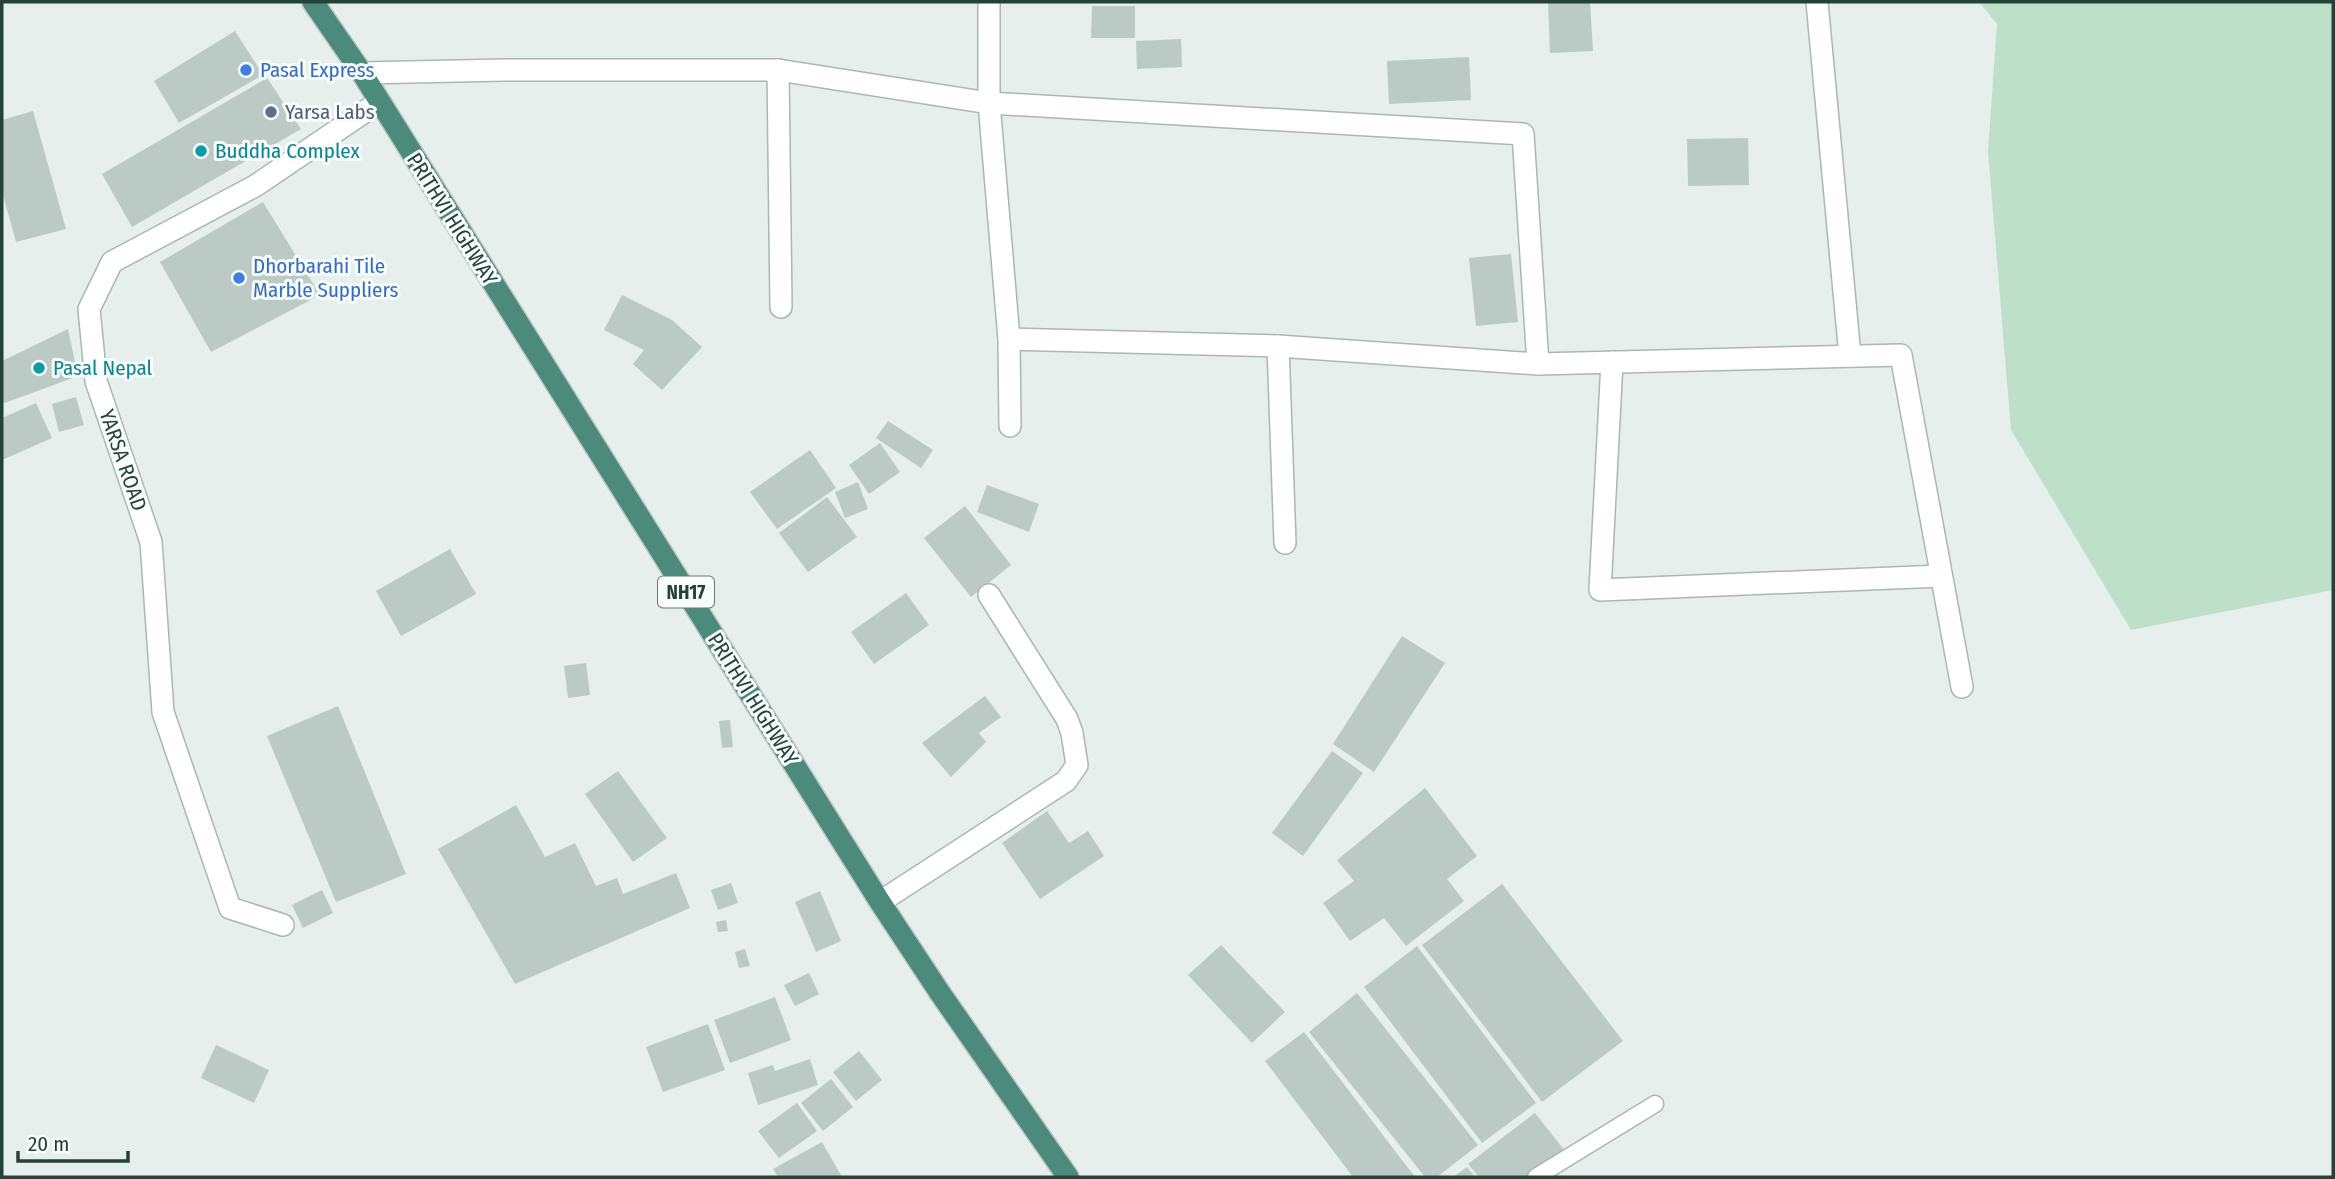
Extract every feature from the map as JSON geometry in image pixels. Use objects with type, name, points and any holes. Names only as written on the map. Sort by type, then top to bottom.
[{"type":"highway","name":"PRITHVI HIGHWAY","points":[[313,2],[362,73],[880,902],[947,1004],[1068,1177]]},
{"type":"street","points":[[989,2],[989,103],[1009,340],[1010,426]]},
{"type":"street","points":[[1817,2],[1850,356]]},
{"type":"street","points":[[362,73],[778,70],[989,103],[1523,134],[1538,363]]},
{"type":"street","points":[[778,70],[781,307]]},
{"type":"street","name":"YARSA ROAD","points":[[283,925],[230,908],[163,712],[151,542],[96,381],[89,309],[111,262],[255,186],[379,102]]},
{"type":"street","points":[[1009,340],[1278,346],[1538,363],[1901,355],[1962,687]]},
{"type":"street","points":[[1278,346],[1284,543]]},
{"type":"street","points":[[1612,362],[1600,590],[1941,576]]},
{"type":"street","points":[[880,902],[1066,781],[1077,765],[1067,719],[989,595]]},
{"type":"lane","points":[[1536,1177],[1655,1104]]},
{"type":"green space","points":[[1979,2],[2333,2],[2333,590],[2131,630],[2011,430],[1988,152],[1997,24]]},
{"type":"building","points":[[1548,2],[1590,2],[1593,51],[1550,53]]},
{"type":"building","points":[[1092,6],[1135,6],[1135,38],[1091,38]]},
{"type":"building","points":[[235,31],[263,75],[179,123],[154,81]]},
{"type":"building","points":[[1181,39],[1182,67],[1137,69],[1136,41]]},
{"type":"building","points":[[1469,57],[1471,100],[1389,104],[1387,61]]},
{"type":"building","name":"Buddha Complex","points":[[267,78],[301,129],[132,227],[102,174]]},
{"type":"building","points":[[33,111],[66,229],[16,242],[2,191],[2,120]]},
{"type":"building","points":[[1748,138],[1749,185],[1688,186],[1687,139]]},
{"type":"building","name":"Dhorbarahi Tile Marble Suppliers","points":[[263,202],[320,295],[211,352],[160,262]]},
{"type":"building","points":[[1511,254],[1518,322],[1476,326],[1469,258]]},
{"type":"building","points":[[622,295],[672,320],[702,347],[662,390],[633,364],[644,350],[604,330]]},
{"type":"building","name":"Pasal Nepal","points":[[68,329],[78,376],[2,404],[2,361]]},
{"type":"building","points":[[76,397],[84,425],[59,432],[52,404]]},
{"type":"building","points":[[36,403],[52,438],[2,460],[2,418]]},
{"type":"building","points":[[888,421],[933,450],[921,468],[876,438]]},
{"type":"building","points":[[880,443],[900,472],[869,494],[849,465]]},
{"type":"building","points":[[810,450],[836,488],[777,529],[750,492]]},
{"type":"building","points":[[858,482],[868,509],[845,518],[835,492]]},
{"type":"building","points":[[987,485],[1039,504],[1029,532],[977,512]]},
{"type":"building","points":[[827,497],[857,537],[808,572],[779,533]]},
{"type":"building","points":[[965,506],[1011,565],[971,597],[924,538]]},
{"type":"building","points":[[450,549],[476,594],[401,636],[376,591]]},
{"type":"building","points":[[906,593],[929,625],[874,664],[851,632]]},
{"type":"building","points":[[1402,636],[1445,663],[1374,772],[1333,744]]},
{"type":"building","points":[[586,663],[590,695],[568,698],[564,666]]},
{"type":"building","points":[[985,696],[1001,717],[979,733],[986,742],[951,777],[922,743]]},
{"type":"building","points":[[338,706],[406,874],[336,902],[267,736]]},
{"type":"building","points":[[730,720],[733,747],[722,748],[719,721]]},
{"type":"building","points":[[1332,751],[1363,773],[1303,856],[1272,833]]},
{"type":"building","points":[[618,771],[667,838],[633,862],[585,794]]},
{"type":"building","points":[[1425,788],[1477,856],[1447,879],[1464,901],[1406,946],[1384,918],[1350,941],[1323,903],[1354,881],[1337,860]]},
{"type":"building","points":[[516,805],[545,857],[575,843],[596,886],[617,878],[623,894],[676,873],[690,908],[515,984],[438,849]]},
{"type":"building","points":[[1047,811],[1069,843],[1088,831],[1104,856],[1040,899],[1002,843]]},
{"type":"building","points":[[731,883],[738,903],[718,910],[711,890]]},
{"type":"building","points":[[1502,884],[1623,1041],[1542,1102],[1422,945]]},
{"type":"building","points":[[322,890],[333,913],[303,928],[292,905]]},
{"type":"building","points":[[820,891],[841,941],[816,952],[795,902]]},
{"type":"building","points":[[726,920],[728,931],[718,932],[716,922]]},
{"type":"building","points":[[1221,945],[1285,1012],[1252,1043],[1188,975]]},
{"type":"building","points":[[1417,946],[1536,1103],[1482,1143],[1364,987]]},
{"type":"building","points":[[745,949],[750,966],[739,968],[735,952]]},
{"type":"building","points":[[809,973],[819,994],[795,1006],[784,985]]},
{"type":"building","points":[[1357,993],[1478,1145],[1437,1177],[1425,1177],[1309,1032]]},
{"type":"building","points":[[775,997],[791,1040],[730,1063],[714,1020]]},
{"type":"building","points":[[708,1024],[725,1070],[663,1092],[646,1047]]},
{"type":"building","points":[[1304,1032],[1415,1177],[1353,1177],[1265,1061]]},
{"type":"building","points":[[216,1045],[269,1070],[254,1103],[201,1078]]},
{"type":"building","points":[[859,1051],[882,1080],[856,1101],[833,1072]]},
{"type":"building","points":[[810,1059],[818,1085],[758,1105],[748,1073],[773,1065],[775,1071]]},
{"type":"building","points":[[831,1079],[853,1107],[823,1131],[801,1103]]},
{"type":"building","points":[[797,1103],[817,1131],[779,1158],[758,1131]]},
{"type":"building","points":[[1535,1113],[1565,1151],[1531,1177],[1479,1177],[1468,1164]]},
{"type":"building","points":[[822,1142],[842,1177],[778,1177],[773,1169]]},
{"type":"building","points":[[1467,1167],[1475,1177],[1453,1177]]},
{"type":"place","name":"Pasal Express","points":[[246,70]]},
{"type":"place","name":"Yarsa Labs","points":[[271,112]]},
{"type":"place","name":"Buddha Complex","points":[[201,151]]},
{"type":"place","name":"Dhorbarahi Tile Marble Suppliers","points":[[239,278]]},
{"type":"place","name":"Pasal Nepal","points":[[39,368]]}]
